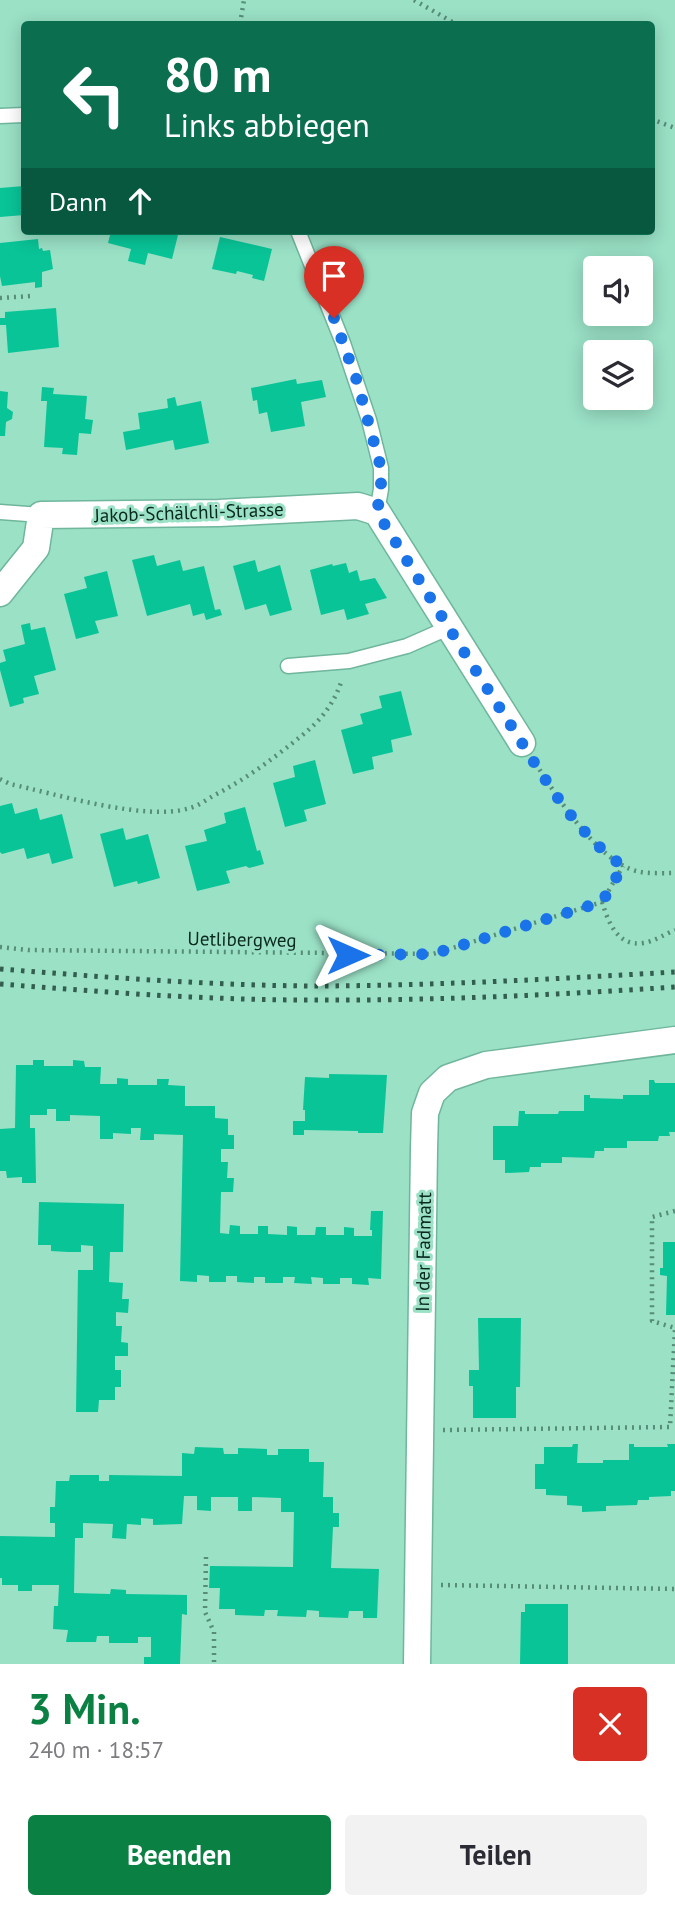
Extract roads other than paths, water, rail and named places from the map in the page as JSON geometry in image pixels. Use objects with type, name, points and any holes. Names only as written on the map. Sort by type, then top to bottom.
[{"type":"street","name":"Jakob-Schälchli-Strasse","points":[[41,515],[219,513],[358,506],[377,512]]},
{"type":"street","points":[[377,512],[522,743]]},
{"type":"street","points":[[0,593],[36,548],[41,515]]},
{"type":"street","name":"In der Fadmatt","points":[[417,1664],[425,1113],[432,1093],[448,1077],[486,1065],[675,1040]]},
{"type":"lane","points":[[0,116],[21,115]]},
{"type":"lane","points":[[300,235],[343,342],[369,420],[381,468],[377,512]]},
{"type":"lane","name":"Jakob-Schälchli-Strasse","points":[[0,512],[41,515]]},
{"type":"lane","points":[[288,666],[349,661],[407,646],[448,628]]},
{"type":"railway","points":[[0,969],[116,978],[308,986],[538,980],[675,972]]},
{"type":"railway","points":[[0,984],[269,1000],[400,1000],[675,987]]}]
